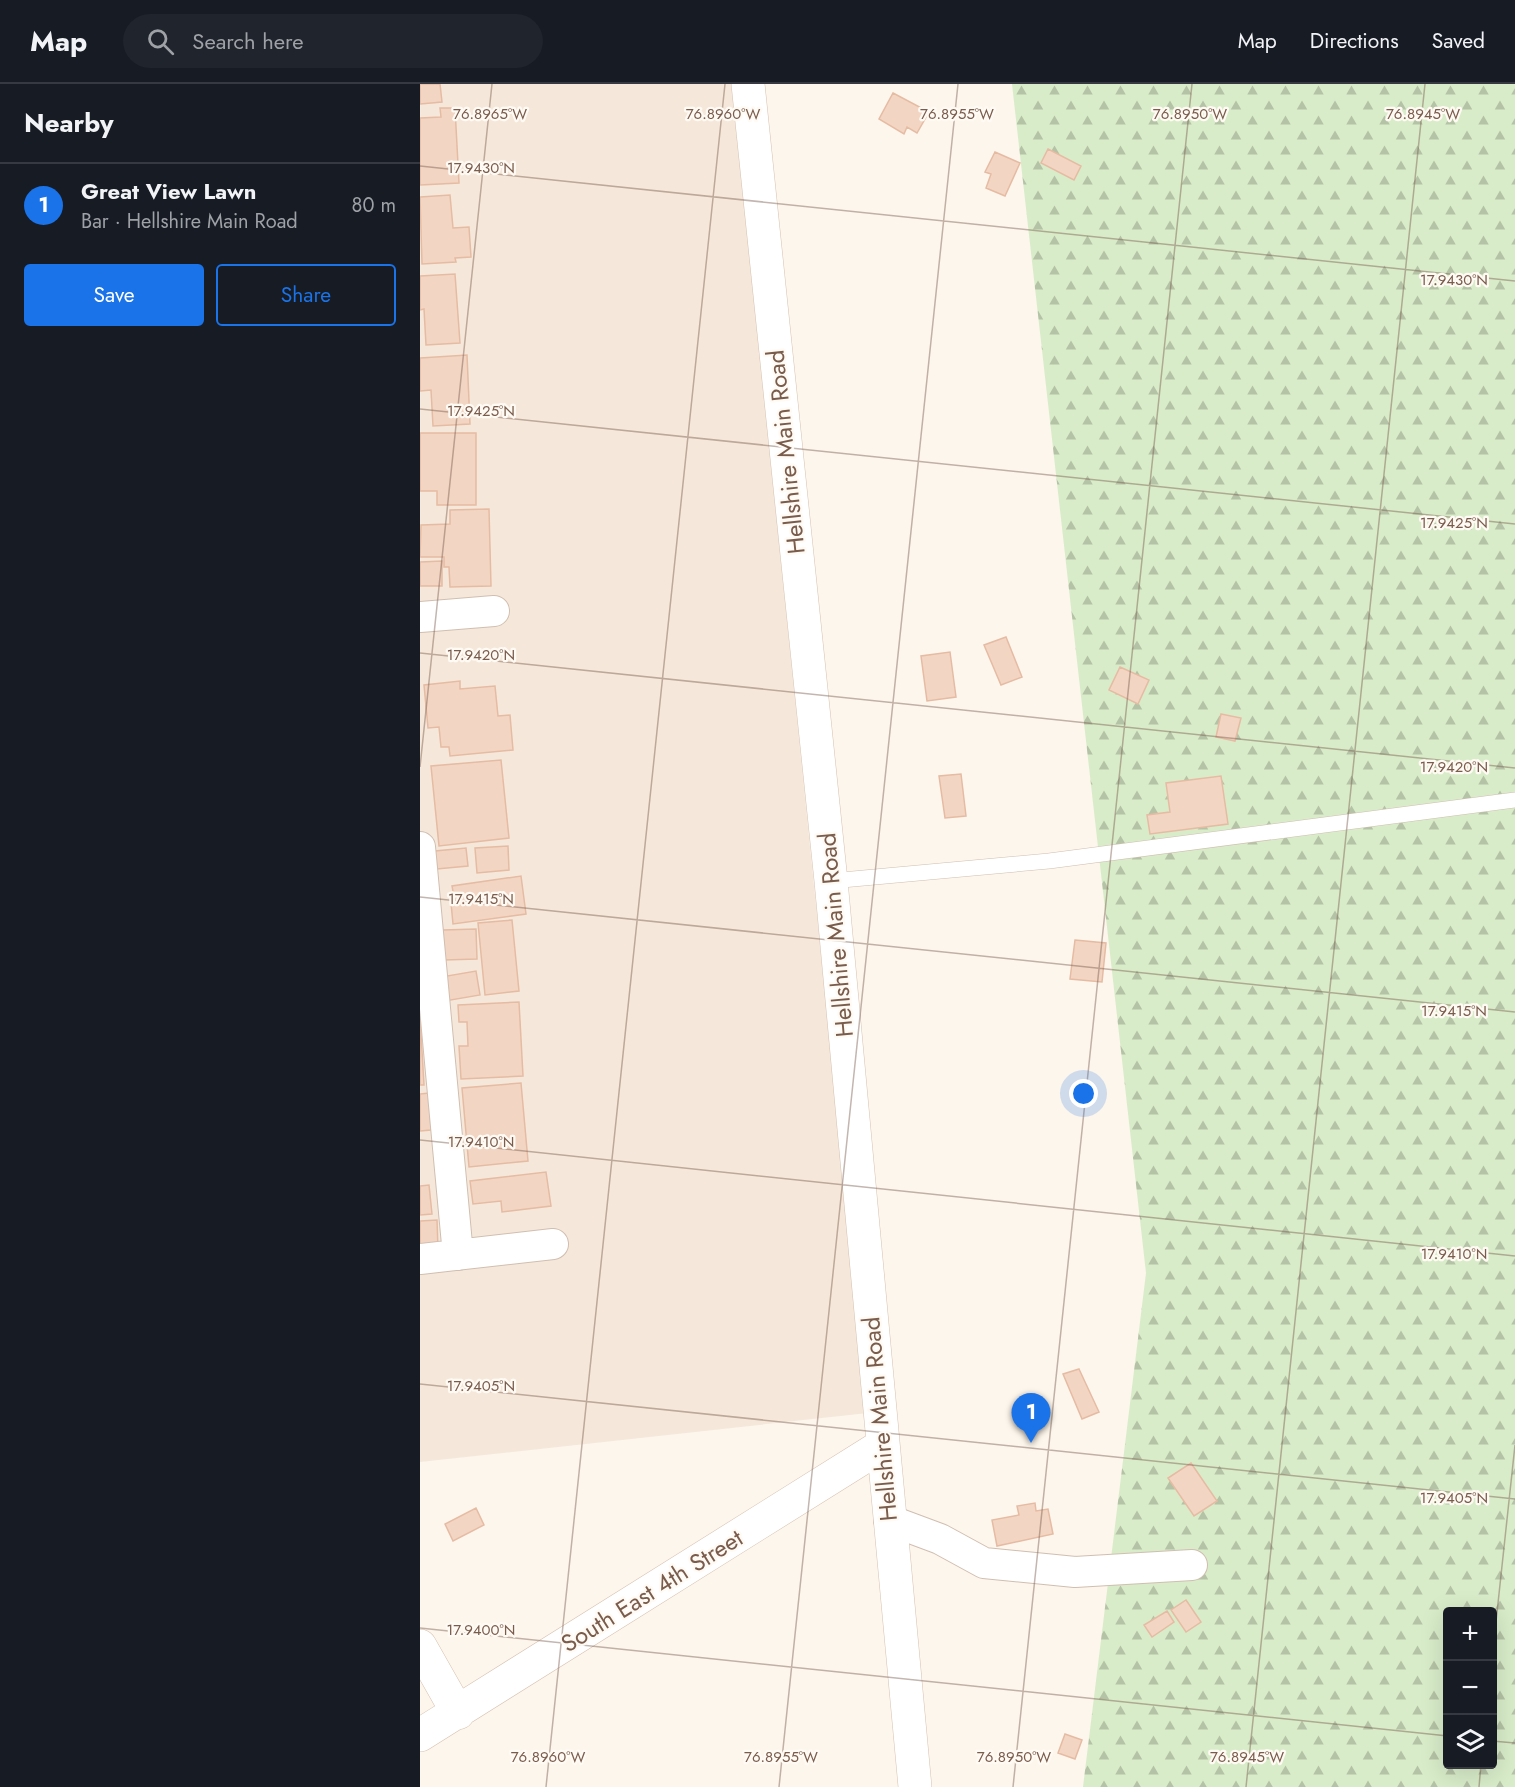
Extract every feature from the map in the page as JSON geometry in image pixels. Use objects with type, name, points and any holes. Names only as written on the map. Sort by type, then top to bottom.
[{"type":"main road","name":"Hellshire Main Road","points":[[748,84],[831,882],[915,1787]]},
{"type":"main road","name":"South East 4th Street","points":[[420,1735],[883,1445]]},
{"type":"main road","points":[[420,1646],[458,1713]]},
{"type":"street","points":[[420,616],[494,611]]},
{"type":"street","points":[[420,847],[458,1255]]},
{"type":"street","points":[[420,1259],[553,1244]]},
{"type":"street","points":[[889,1520],[940,1539],[984,1563],[1075,1572],[1192,1565]]},
{"type":"lane","points":[[831,882],[1049,861],[1515,800]]},
{"type":"shaded area","points":[[420,84],[732,84],[868,1413],[420,1462]]},
{"type":"green space","points":[[1012,84],[1515,84],[1515,1787],[1083,1787],[1146,1273]]},
{"type":"building","points":[[420,84],[440,84],[442,102],[420,104]]},
{"type":"building","points":[[893,93],[929,112],[917,133],[907,127],[904,134],[879,119]]},
{"type":"building","points":[[440,108],[455,108],[459,183],[420,185],[420,118],[441,117]]},
{"type":"building","points":[[1048,149],[1081,166],[1074,180],[1041,163]]},
{"type":"building","points":[[995,152],[1020,163],[1005,196],[986,188],[991,174],[985,172]]},
{"type":"building","points":[[450,195],[453,228],[469,227],[471,257],[455,258],[456,262],[422,264],[420,197]]},
{"type":"building","points":[[455,274],[460,343],[426,345],[424,309],[420,310],[420,276]]},
{"type":"building","points":[[467,355],[470,424],[433,426],[431,390],[420,391],[420,358]]},
{"type":"building","points":[[420,433],[476,433],[476,505],[437,505],[437,491],[420,491]]},
{"type":"building","points":[[489,509],[491,586],[450,587],[449,567],[444,567],[444,557],[420,557],[421,525],[450,524],[450,510]]},
{"type":"building","points":[[442,561],[442,586],[420,586],[420,562]]},
{"type":"building","points":[[1006,637],[1022,677],[1001,685],[984,645]]},
{"type":"building","points":[[950,652],[956,697],[927,701],[921,656]]},
{"type":"building","points":[[1120,667],[1149,680],[1138,704],[1109,690]]},
{"type":"building","points":[[460,681],[460,689],[495,686],[498,716],[510,715],[513,750],[450,756],[449,747],[441,747],[439,727],[428,728],[424,685]]},
{"type":"building","points":[[1221,714],[1241,718],[1235,741],[1216,737]]},
{"type":"building","points":[[501,760],[509,838],[439,846],[431,766]]},
{"type":"building","points":[[961,774],[966,816],[945,818],[939,776]]},
{"type":"building","points":[[1221,776],[1228,824],[1150,834],[1147,815],[1170,812],[1166,783]]},
{"type":"building","points":[[508,846],[509,870],[477,873],[475,848]]},
{"type":"building","points":[[466,848],[468,866],[437,869],[435,851]]},
{"type":"building","points":[[521,876],[526,914],[453,924],[451,903],[455,902],[452,886]]},
{"type":"building","points":[[512,920],[519,991],[485,995],[478,923]]},
{"type":"building","points":[[476,929],[477,959],[444,960],[443,930]]},
{"type":"building","points":[[1075,940],[1106,943],[1102,982],[1070,979]]},
{"type":"building","points":[[476,971],[480,995],[445,1001],[441,977]]},
{"type":"building","points":[[519,1002],[523,1076],[461,1079],[459,1046],[468,1046],[467,1022],[459,1022],[458,1005]]},
{"type":"building","points":[[420,1018],[424,1085],[420,1085]]},
{"type":"building","points":[[521,1083],[528,1161],[469,1167],[462,1088]]},
{"type":"building","points":[[429,1093],[431,1130],[420,1131],[420,1094]]},
{"type":"building","points":[[546,1172],[551,1206],[502,1212],[501,1201],[473,1204],[470,1181]]},
{"type":"building","points":[[429,1185],[432,1214],[420,1215],[420,1186]]},
{"type":"building","points":[[437,1220],[438,1249],[420,1249],[420,1221]]},
{"type":"building","points":[[1079,1369],[1099,1412],[1082,1419],[1063,1374]]},
{"type":"building","points":[[1191,1463],[1217,1501],[1194,1516],[1168,1478]]},
{"type":"building","points":[[1035,1503],[1036,1511],[1048,1509],[1053,1534],[997,1546],[992,1520],[1019,1515],[1017,1506]]},
{"type":"building","points":[[476,1508],[484,1525],[453,1541],[445,1524]]},
{"type":"building","points":[[1186,1600],[1201,1622],[1186,1632],[1171,1610]]},
{"type":"building","points":[[1167,1611],[1174,1622],[1152,1637],[1144,1625]]},
{"type":"building","points":[[1065,1734],[1082,1740],[1075,1759],[1058,1753]]},
{"type":"place","name":"Great View Lawn","points":[[1031,1443]]}]
